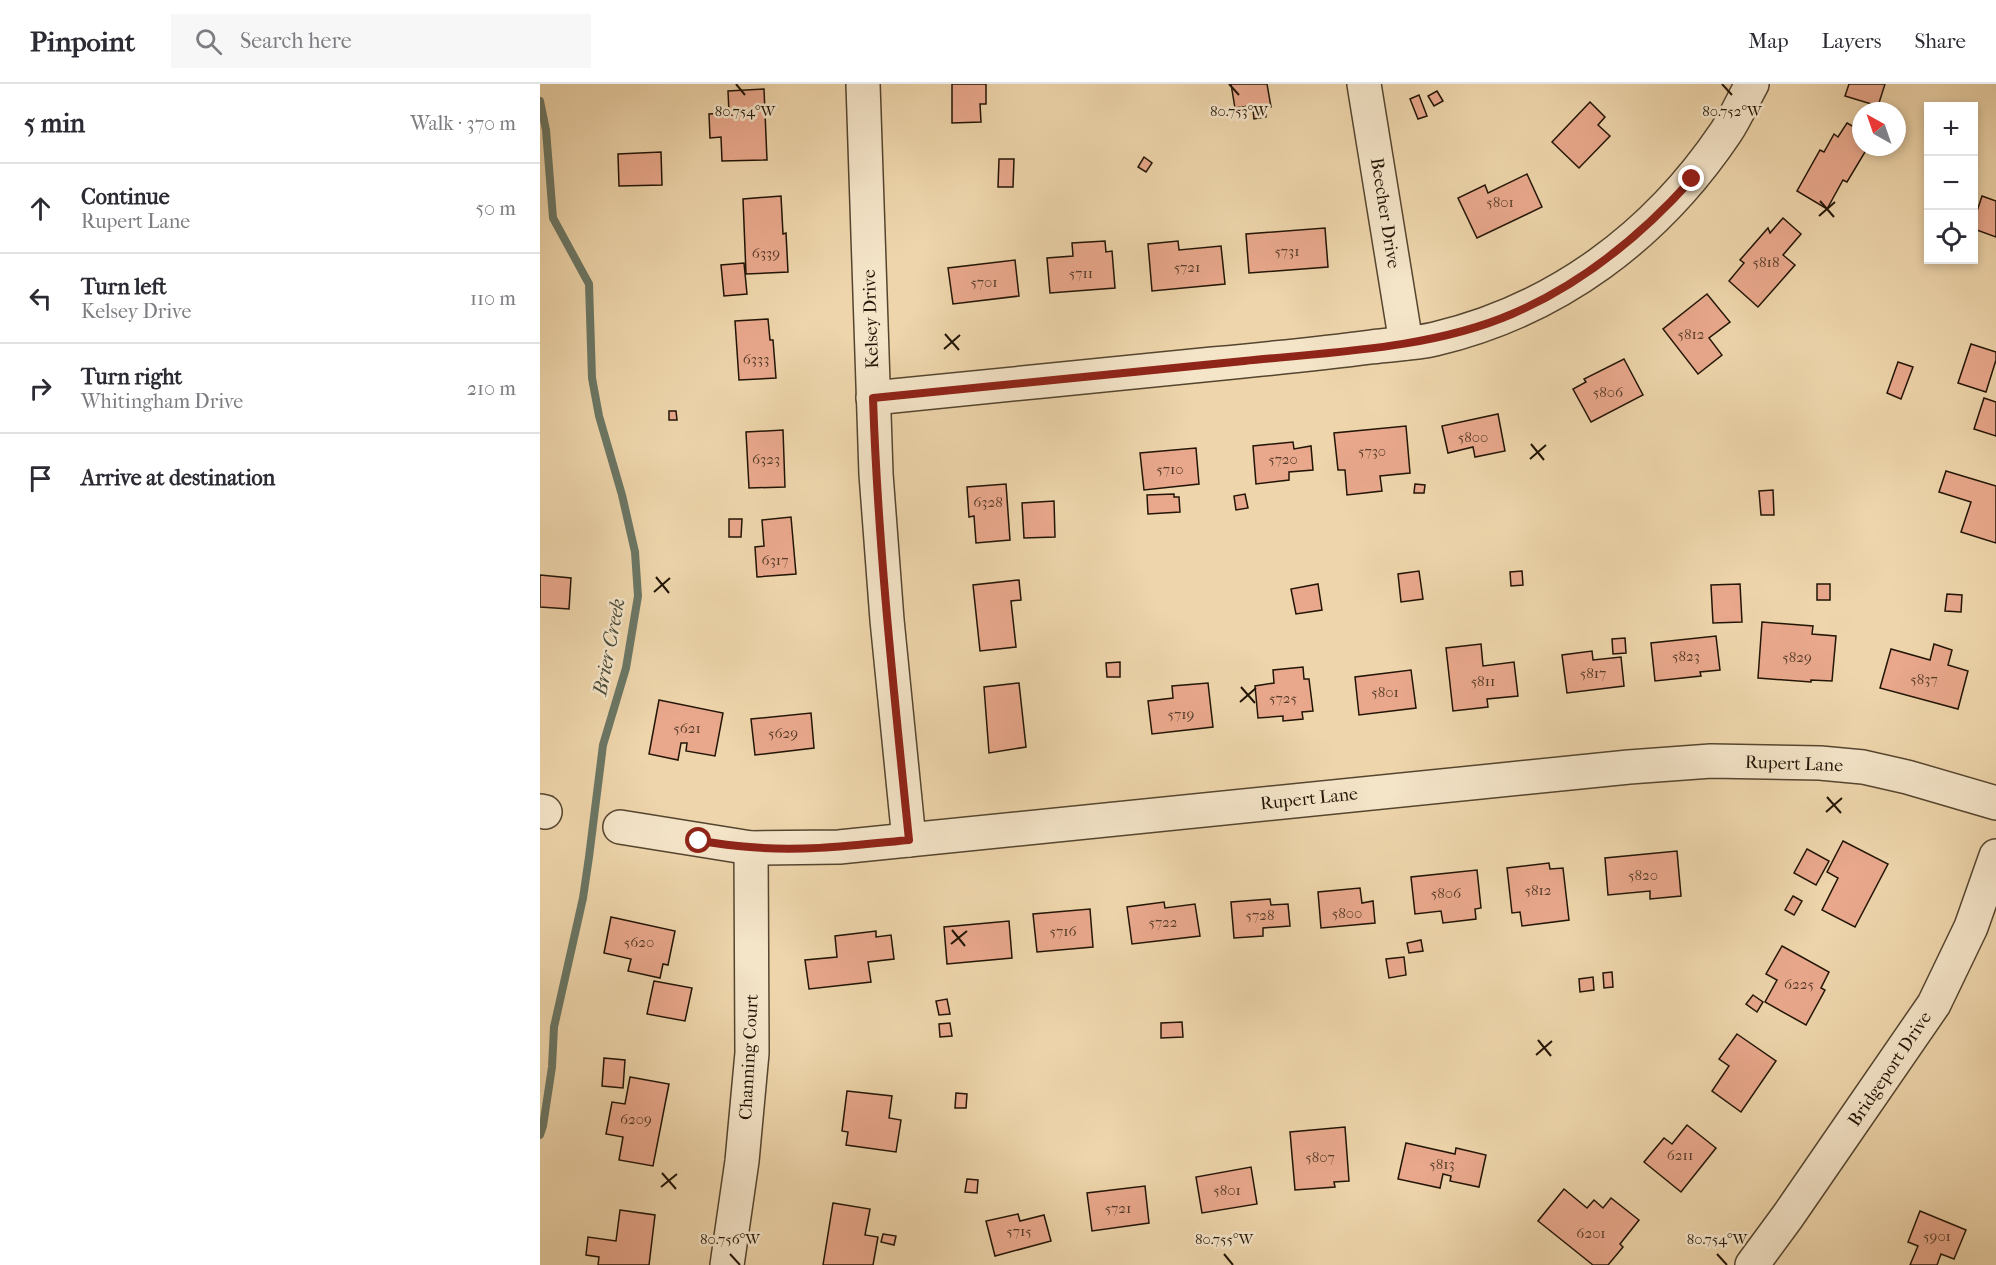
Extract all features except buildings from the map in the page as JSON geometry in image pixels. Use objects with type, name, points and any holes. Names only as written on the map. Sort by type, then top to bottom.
[{"type":"street","name":"Kelsey Drive","points":[[863,84],[876,474],[887,620],[909,840]]},
{"type":"street","name":"Beecher Drive","points":[[1364,84],[1406,343]]},
{"type":"street","points":[[873,398],[1323,353],[1431,340],[1460,333],[1512,314],[1595,269],[1648,226],[1692,179],[1728,130],[1752,84]]},
{"type":"street","name":"Rupert Lane","points":[[620,827],[751,848],[839,847],[1629,767],[1712,761],[1820,763],[1863,767],[1907,777],[1996,803]]},
{"type":"street","name":"Channing Court","points":[[727,1265],[742,1161],[752,1053],[751,848]]},
{"type":"street","name":"Bridgeport Drive","points":[[1759,1262],[1788,1216],[1934,1004],[1971,927],[1996,856]]},
{"type":"waterway","name":"Brier Creek","points":[[540,101],[546,130],[553,218],[589,284],[592,378],[599,416],[622,495],[635,552],[638,596],[626,668],[603,745],[583,898],[554,1027],[552,1067],[540,1135]]},
{"type":"route","points":[[699,841],[751,848],[789,849],[909,840],[887,620],[873,398],[1323,353],[1431,340],[1460,333],[1512,314],[1595,269],[1648,226],[1692,179]]}]
